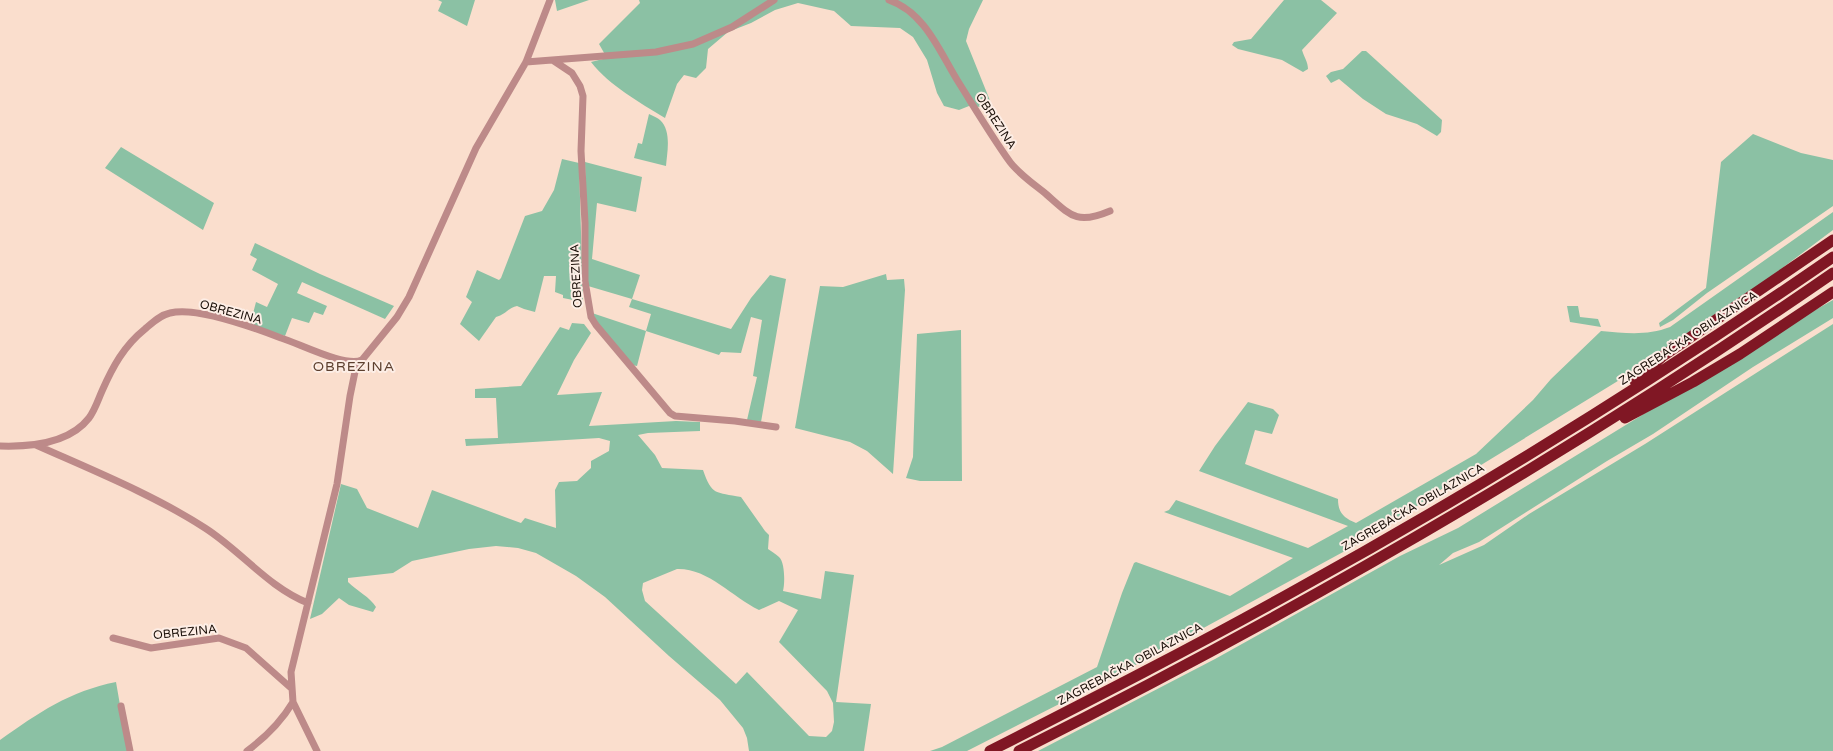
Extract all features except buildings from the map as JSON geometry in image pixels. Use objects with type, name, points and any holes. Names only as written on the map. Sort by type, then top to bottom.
[{"type":"highway","points":[[1626,394],[1630,384],[1663,356],[1833,240]]},
{"type":"highway","name":"ZAGREBAČKA OBILAZNICA","points":[[990,751],[1184,651],[1302,587],[1516,462],[1626,394],[1833,257]]},
{"type":"highway","points":[[1019,751],[1206,655],[1408,542],[1611,419],[1833,273]]},
{"type":"highway","points":[[1611,419],[1623,419],[1693,382],[1740,354],[1833,292]]},
{"type":"street","points":[[317,751],[293,702],[291,688],[292,664],[337,484],[350,396],[357,362],[365,357],[397,317],[409,297],[476,148],[526,62],[550,0]]},
{"type":"street","points":[[526,62],[656,52],[694,44],[732,27],[774,0]]},
{"type":"street","name":"OBREZINA","points":[[889,0],[906,9],[924,25],[938,46],[958,82],[1012,164],[1072,216],[1088,218],[1110,211]]},
{"type":"street","name":"OBREZINA","points":[[554,61],[572,73],[580,86],[583,96],[581,150],[585,223],[585,281],[591,317],[640,378],[670,413],[675,416],[735,421],[776,427]]},
{"type":"street","name":"OBREZINA","points":[[0,446],[36,444],[59,439],[74,432],[83,425],[90,416],[121,353],[135,336],[154,321],[168,313],[186,312],[210,316],[282,338],[329,356],[357,362]]},
{"type":"street","name":"OBREZINA","points":[[36,444],[188,517],[288,593],[308,603]]},
{"type":"street","name":"OBREZINA","points":[[113,638],[151,648],[208,638],[224,639],[246,648],[291,688]]},
{"type":"street","points":[[247,751],[260,742],[281,720],[293,702]]},
{"type":"street","points":[[121,706],[130,751]]},
{"type":"green space","points":[[438,0],[475,0],[467,26],[438,11],[442,2]]},
{"type":"green space","points":[[555,0],[589,0],[557,11]]},
{"type":"green space","points":[[639,0],[983,0],[969,29],[966,41],[993,108],[969,106],[959,110],[944,106],[937,93],[927,60],[913,37],[900,28],[851,26],[834,11],[798,3],[775,10],[751,23],[728,32],[708,49],[706,68],[696,78],[684,75],[677,84],[665,118],[635,100],[616,86],[591,62],[607,58],[599,44],[640,3]]},
{"type":"green space","points":[[1284,0],[1321,0],[1337,13],[1302,50],[1308,69],[1303,72],[1282,60],[1238,49],[1232,45],[1234,42],[1251,39]]},
{"type":"green space","points":[[1362,51],[1366,51],[1442,120],[1441,132],[1437,136],[1417,124],[1386,114],[1363,99],[1339,79],[1331,83],[1326,76],[1331,72],[1343,69]]},
{"type":"green space","points":[[649,114],[660,120],[666,130],[668,149],[666,166],[634,158],[638,143],[642,144]]},
{"type":"green space","points":[[1753,134],[1801,153],[1833,160],[1833,206],[1707,293],[1673,320],[1660,327],[1659,323],[1706,288],[1721,162]]},
{"type":"green space","points":[[121,147],[214,203],[203,230],[105,168]]},
{"type":"green space","points":[[562,159],[579,163],[583,302],[563,298],[563,295],[555,292],[556,276],[544,276],[535,312],[517,306],[511,308],[502,315],[496,317],[479,341],[460,324],[472,302],[466,297],[477,270],[499,280],[501,278],[525,216],[542,211],[554,190]]},
{"type":"green space","points":[[585,162],[642,177],[636,212],[597,203],[592,259],[640,275],[632,299],[588,286]]},
{"type":"green space","points":[[1833,212],[1833,230],[1769,278],[1626,376],[1437,492],[1378,533],[1128,669],[967,751],[930,751],[942,747],[1097,667],[1122,593],[1134,563],[1136,562],[1230,596],[1293,558],[1164,512],[1169,510],[1176,500],[1308,548],[1348,526],[1199,471],[1215,446],[1248,402],[1273,409],[1279,415],[1272,434],[1255,430],[1245,464],[1338,499],[1339,508],[1342,514],[1356,523],[1476,454],[1533,400],[1551,379],[1601,331],[1644,333],[1670,327]]},
{"type":"green space","points":[[255,243],[320,274],[394,306],[385,319],[302,282],[297,293],[327,306],[323,315],[314,312],[309,323],[292,318],[285,336],[250,325],[256,302],[267,307],[278,284],[252,270],[257,259],[250,255]]},
{"type":"green space","points":[[886,274],[887,280],[904,279],[905,290],[893,474],[867,451],[850,442],[795,428],[820,286],[843,287]]},
{"type":"green space","points":[[770,275],[786,279],[761,422],[747,420],[757,377],[753,376],[762,320],[751,317],[741,353],[721,352],[719,355],[646,331],[651,314],[629,307],[632,299],[731,329],[751,298]]},
{"type":"green space","points":[[1833,300],[1833,318],[1753,367],[1653,434],[1607,461],[1479,542],[1453,553],[1439,565],[1484,545],[1529,514],[1645,444],[1833,324],[1833,751],[1038,751],[1215,659],[1400,556],[1458,528],[1790,324]]},
{"type":"green space","points":[[1567,306],[1578,306],[1580,317],[1598,319],[1601,327],[1570,322]]},
{"type":"green space","points":[[592,313],[646,331],[637,366],[632,365],[598,324]]},
{"type":"green space","points":[[572,323],[584,324],[591,333],[574,360],[557,395],[602,392],[589,426],[676,421],[700,422],[700,431],[648,433],[638,435],[655,455],[662,468],[703,470],[712,489],[720,493],[741,497],[769,535],[768,549],[781,560],[784,573],[783,591],[821,599],[825,571],[854,575],[836,702],[871,704],[864,751],[749,751],[747,738],[743,728],[720,700],[669,656],[605,597],[576,576],[536,553],[518,548],[496,546],[469,549],[412,561],[393,573],[348,578],[348,582],[367,597],[376,607],[373,612],[349,605],[339,598],[322,614],[310,619],[341,484],[357,489],[367,508],[418,528],[432,490],[521,523],[525,518],[556,528],[555,490],[559,482],[577,481],[591,468],[591,461],[609,451],[610,441],[599,438],[466,446],[465,439],[498,438],[496,398],[475,398],[475,389],[521,386],[560,327],[569,330]],"holes":[[[677,569],[699,573],[720,584],[759,610],[779,601],[798,610],[779,642],[827,691],[833,703],[834,722],[832,731],[826,737],[809,736],[747,672],[736,684],[645,601],[642,590],[643,583]]]},
{"type":"green space","points":[[961,330],[962,481],[920,481],[906,478],[913,457],[917,334]]},
{"type":"green space","points":[[116,682],[128,751],[0,751],[0,740],[41,712],[84,691]]},
{"type":"district","name":"OBREZINA","points":[[354,366]]}]
